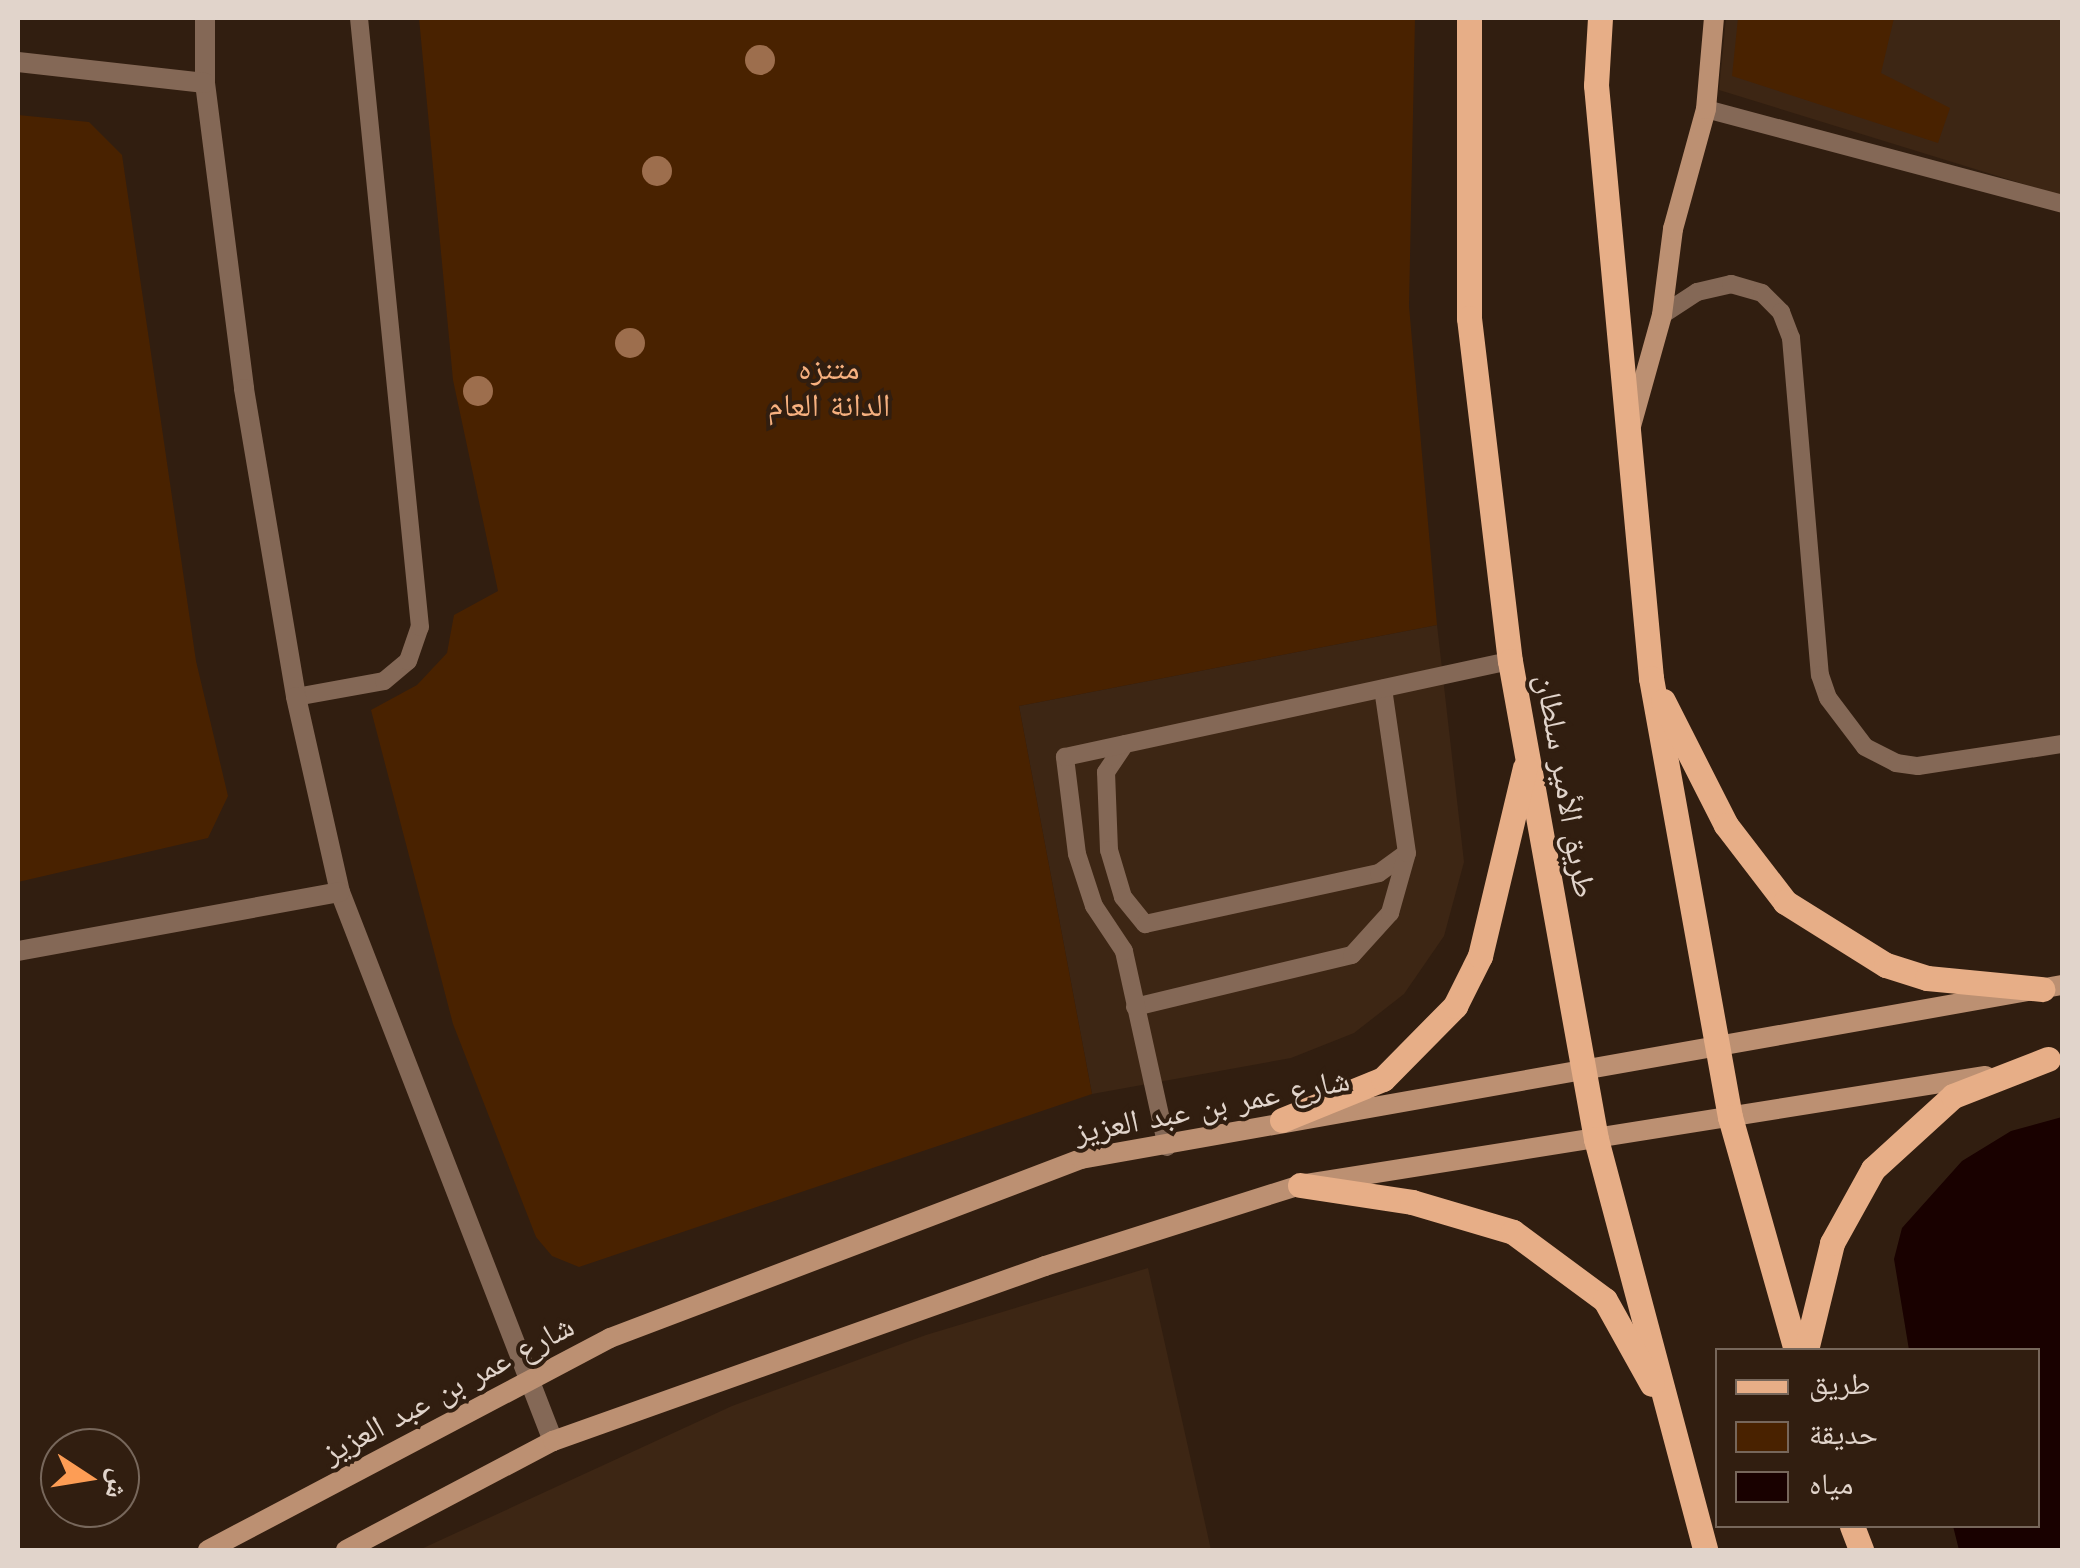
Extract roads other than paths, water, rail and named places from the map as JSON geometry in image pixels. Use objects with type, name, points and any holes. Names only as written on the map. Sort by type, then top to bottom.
[{"type":"main road","name":"طريق الأمير سلطان","points":[[1468,18],[1468,318],[1510,661],[1596,1140],[1706,1550]]},
{"type":"main road","points":[[1600,18],[1596,85],[1626,447],[1651,678],[1730,1117],[1795,1348]]},
{"type":"main road","points":[[1651,678],[1726,825],[1785,902],[1886,965],[1927,978],[2052,987]]},
{"type":"main road","points":[[1282,1120],[1383,1079],[1455,1006],[1480,956],[1527,757]]},
{"type":"main road","points":[[1806,1348],[1832,1243],[1873,1169],[1953,1096],[2055,1058]]},
{"type":"main road","points":[[1300,1186],[1412,1202],[1514,1232],[1605,1300],[1672,1420]]},
{"type":"street","points":[[205,18],[204,83],[244,389],[296,697],[340,892],[554,1441]]},
{"type":"street","points":[[1626,447],[1662,315],[1672,228],[1706,108],[1714,18]]},
{"type":"street","points":[[18,62],[204,83]]},
{"type":"street","points":[[18,951],[340,892]]},
{"type":"street","name":"شارع عمر بن عبد العزيز","points":[[208,1550],[528,1377],[610,1338],[1082,1158],[2052,987]]},
{"type":"street","points":[[346,1550],[554,1441],[1027,1272],[1300,1186],[1454,1156],[1596,1140],[2006,1072],[2055,1058]]},
{"type":"lane","points":[[296,697],[384,681],[408,661],[420,627],[359,18]]},
{"type":"lane","points":[[1706,108],[2062,204]]},
{"type":"lane","points":[[1662,315],[1698,292],[1731,284],[1762,293],[1781,312],[1791,338],[1820,674],[1828,698],[1866,747],[1896,764],[1918,766],[2062,744]]},
{"type":"lane","points":[[1167,1146],[1124,952],[1094,906],[1077,854],[1064,757],[1510,661]]},
{"type":"lane","points":[[1135,1007],[1352,955],[1390,913],[1407,853],[1383,689]]},
{"type":"lane","points":[[1125,744],[1106,772],[1109,850],[1123,897],[1145,924],[1378,873],[1407,853]]},
{"type":"water","points":[[2062,1117],[2062,1550],[1959,1550],[1954,1528],[2040,1528],[2040,1348],[1909,1348],[1894,1259],[1902,1228],[1962,1161],[2011,1131]]},
{"type":"park label","name":"متنزه الدانة العام","points":[[829,388]]}]
